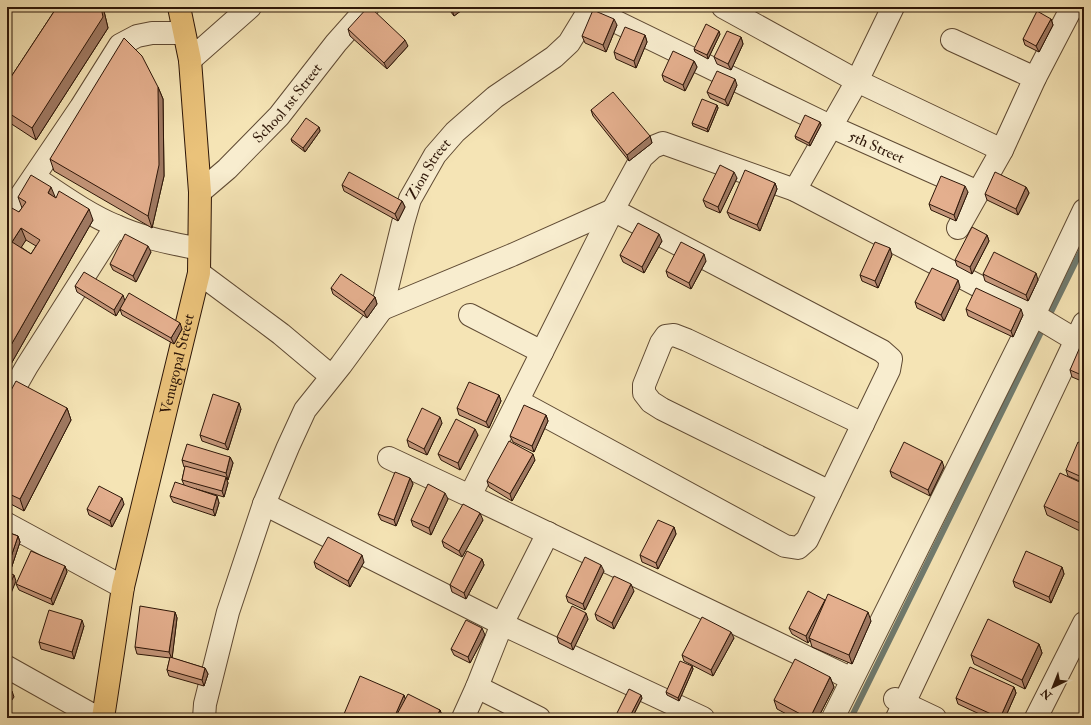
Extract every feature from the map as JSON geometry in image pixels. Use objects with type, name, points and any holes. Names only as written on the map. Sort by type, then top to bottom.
[{"type":"main road","name":"Venugopal Street","points":[[103,718],[123,587],[199,273],[200,192],[190,60],[179,7]]},
{"type":"street","points":[[190,60],[250,7]]},
{"type":"street","name":"School 1st Street","points":[[200,192],[227,169],[279,116],[336,43],[368,7]]},
{"type":"street","points":[[723,7],[857,81],[1002,150]]},
{"type":"street","points":[[795,190],[857,81],[892,7]]},
{"type":"street","name":"5th Street","points":[[590,8],[832,127],[978,192]]},
{"type":"street","name":"Zion Street","points":[[204,718],[205,704],[228,612],[264,504],[305,410],[330,376],[341,365],[382,309],[410,199],[435,155],[455,132],[495,97],[554,57],[569,43],[590,8]]},
{"type":"street","points":[[958,228],[1002,150],[1036,78],[1065,9]]},
{"type":"street","points":[[7,216],[81,107],[120,45],[137,36],[184,33]]},
{"type":"street","points":[[952,40],[1036,78]]},
{"type":"street","points":[[470,496],[613,210],[642,157],[653,147],[663,143],[795,190],[1034,315],[1081,336],[899,707],[934,718]]},
{"type":"street","points":[[34,177],[95,215],[116,226],[155,240],[199,249]]},
{"type":"street","points":[[382,309],[613,210]]},
{"type":"street","points":[[518,400],[785,546],[798,548],[807,540],[889,370],[891,359],[882,350],[613,210]]},
{"type":"street","points":[[833,718],[1034,315],[1084,210]]},
{"type":"street","points":[[7,401],[27,366],[116,226]]},
{"type":"street","points":[[199,273],[281,334],[330,376]]},
{"type":"street","points":[[470,315],[542,352]]},
{"type":"street","points":[[830,492],[662,409],[651,402],[644,393],[644,385],[661,343],[666,336],[674,335],[687,340],[863,424]]},
{"type":"street","points":[[389,458],[852,679]]},
{"type":"street","points":[[264,504],[502,624],[703,718]]},
{"type":"street","points":[[7,524],[123,587]]},
{"type":"street","points":[[462,718],[477,687],[502,624],[548,534]]},
{"type":"street","points":[[1036,718],[1081,635]]},
{"type":"street","points":[[7,667],[98,718]]},
{"type":"street","points":[[477,687],[539,718]]},
{"type":"building","points":[[57,7],[101,7],[103,17],[32,128],[7,112],[7,83]]},
{"type":"building","points":[[368,7],[370,7],[405,40],[384,63],[348,29]]},
{"type":"building","points":[[593,10],[614,19],[603,45],[582,36]]},
{"type":"building","points":[[1037,11],[1051,19],[1036,46],[1023,39]]},
{"type":"building","points":[[706,24],[719,31],[707,55],[694,49]]},
{"type":"building","points":[[625,27],[645,35],[634,61],[614,52]]},
{"type":"building","points":[[727,31],[741,37],[728,64],[714,57]]},
{"type":"building","points":[[124,38],[142,56],[158,87],[159,165],[148,216],[50,159]]},
{"type":"building","points":[[673,51],[694,61],[683,85],[662,75]]},
{"type":"building","points":[[717,71],[735,79],[725,100],[707,92]]},
{"type":"building","points":[[613,92],[650,136],[627,155],[591,110]]},
{"type":"building","points":[[702,99],[717,105],[707,129],[692,123]]},
{"type":"building","points":[[805,115],[820,122],[809,143],[795,136]]},
{"type":"building","points":[[306,118],[319,127],[303,148],[291,139]]},
{"type":"building","points":[[720,165],[734,172],[718,207],[703,200]]},
{"type":"building","points":[[745,170],[775,183],[757,225],[727,212]]},
{"type":"building","points":[[349,172],[402,201],[395,214],[342,185]]},
{"type":"building","points":[[995,172],[1026,187],[1016,209],[985,194]]},
{"type":"building","points":[[31,175],[51,187],[48,193],[56,198],[59,191],[89,209],[7,352],[7,291],[10,287],[7,285],[7,213],[10,207],[19,212],[26,202],[18,197]],"holes":[[[21,228],[40,240],[31,254],[12,242]]]},
{"type":"building","points":[[941,176],[965,186],[954,215],[929,204]]},
{"type":"building","points":[[638,223],[659,234],[642,267],[620,255]]},
{"type":"building","points":[[972,227],[987,235],[970,267],[955,260]]},
{"type":"building","points":[[125,234],[148,246],[133,276],[110,264]]},
{"type":"building","points":[[681,242],[704,254],[689,283],[666,271]]},
{"type":"building","points":[[875,242],[890,248],[875,281],[860,275]]},
{"type":"building","points":[[994,252],[1036,273],[1026,295],[983,274]]},
{"type":"building","points":[[932,268],[958,280],[941,315],[915,302]]},
{"type":"building","points":[[84,272],[123,295],[114,310],[75,286]]},
{"type":"building","points":[[341,274],[375,297],[364,312],[331,288]]},
{"type":"building","points":[[976,288],[1021,309],[1011,331],[966,309]]},
{"type":"building","points":[[129,293],[180,323],[171,338],[120,309]]},
{"type":"building","points":[[1080,347],[1084,349],[1084,376],[1070,370]]},
{"type":"building","points":[[16,381],[67,408],[20,499],[7,493],[7,398]]},
{"type":"building","points":[[469,382],[499,395],[486,422],[457,408]]},
{"type":"building","points":[[213,394],[239,403],[225,444],[200,435]]},
{"type":"building","points":[[524,405],[546,415],[532,446],[510,436]]},
{"type":"building","points":[[422,408],[440,417],[424,449],[407,440]]},
{"type":"building","points":[[456,419],[475,429],[458,463],[438,454]]},
{"type":"building","points":[[1084,433],[1084,442],[1080,441]]},
{"type":"building","points":[[509,441],[533,454],[510,494],[487,481]]},
{"type":"building","points":[[904,442],[942,461],[928,490],[890,471]]},
{"type":"building","points":[[1078,442],[1084,445],[1084,478],[1066,470]]},
{"type":"building","points":[[187,444],[230,457],[226,473],[182,460]]},
{"type":"building","points":[[185,466],[226,477],[222,491],[182,480]]},
{"type":"building","points":[[395,472],[410,478],[394,520],[378,514]]},
{"type":"building","points":[[1060,473],[1084,484],[1084,525],[1044,506]]},
{"type":"building","points":[[175,482],[217,496],[213,510],[170,496]]},
{"type":"building","points":[[428,484],[445,493],[429,528],[411,520]]},
{"type":"building","points":[[99,486],[122,498],[110,521],[87,509]]},
{"type":"building","points":[[463,504],[480,513],[459,551],[442,541]]},
{"type":"building","points":[[658,520],[674,527],[656,563],[640,555]]},
{"type":"building","points":[[7,532],[18,536],[9,563],[7,562]]},
{"type":"building","points":[[328,537],[362,555],[348,581],[314,562]]},
{"type":"building","points":[[31,551],[65,566],[51,599],[16,584]]},
{"type":"building","points":[[467,551],[482,559],[464,593],[450,585]]},
{"type":"building","points":[[1026,551],[1062,567],[1049,597],[1013,581]]},
{"type":"building","points":[[585,557],[601,565],[583,604],[566,596]]},
{"type":"building","points":[[7,572],[14,575],[7,591]]},
{"type":"building","points":[[614,576],[631,584],[612,623],[595,614]]},
{"type":"building","points":[[808,591],[825,600],[806,636],[789,628]]},
{"type":"building","points":[[828,594],[868,612],[849,655],[809,638]]},
{"type":"building","points":[[140,606],[175,612],[169,652],[135,647]]},
{"type":"building","points":[[572,606],[586,613],[571,644],[557,637]]},
{"type":"building","points":[[49,610],[82,620],[72,652],[39,642]]},
{"type":"building","points":[[702,617],[731,632],[711,670],[682,655]]},
{"type":"building","points":[[988,619],[1039,644],[1022,680],[971,655]]},
{"type":"building","points":[[466,620],[482,628],[468,657],[451,649]]},
{"type":"building","points":[[170,657],[205,668],[202,680],[167,670]]},
{"type":"building","points":[[795,659],[830,677],[810,718],[774,700]]},
{"type":"building","points":[[680,661],[692,666],[678,698],[666,692]]},
{"type":"building","points":[[970,667],[1014,687],[1000,718],[956,698]]},
{"type":"building","points":[[360,676],[404,695],[394,718],[354,718],[344,714]]},
{"type":"building","points":[[7,687],[12,691],[7,697]]},
{"type":"building","points":[[629,689],[641,695],[629,718],[622,718],[616,715]]},
{"type":"building","points":[[408,694],[440,710],[436,718],[395,718]]},
{"type":"building","points":[[20,714],[26,718],[17,718]]},
{"type":"waterway","points":[[851,718],[1084,245]]}]
